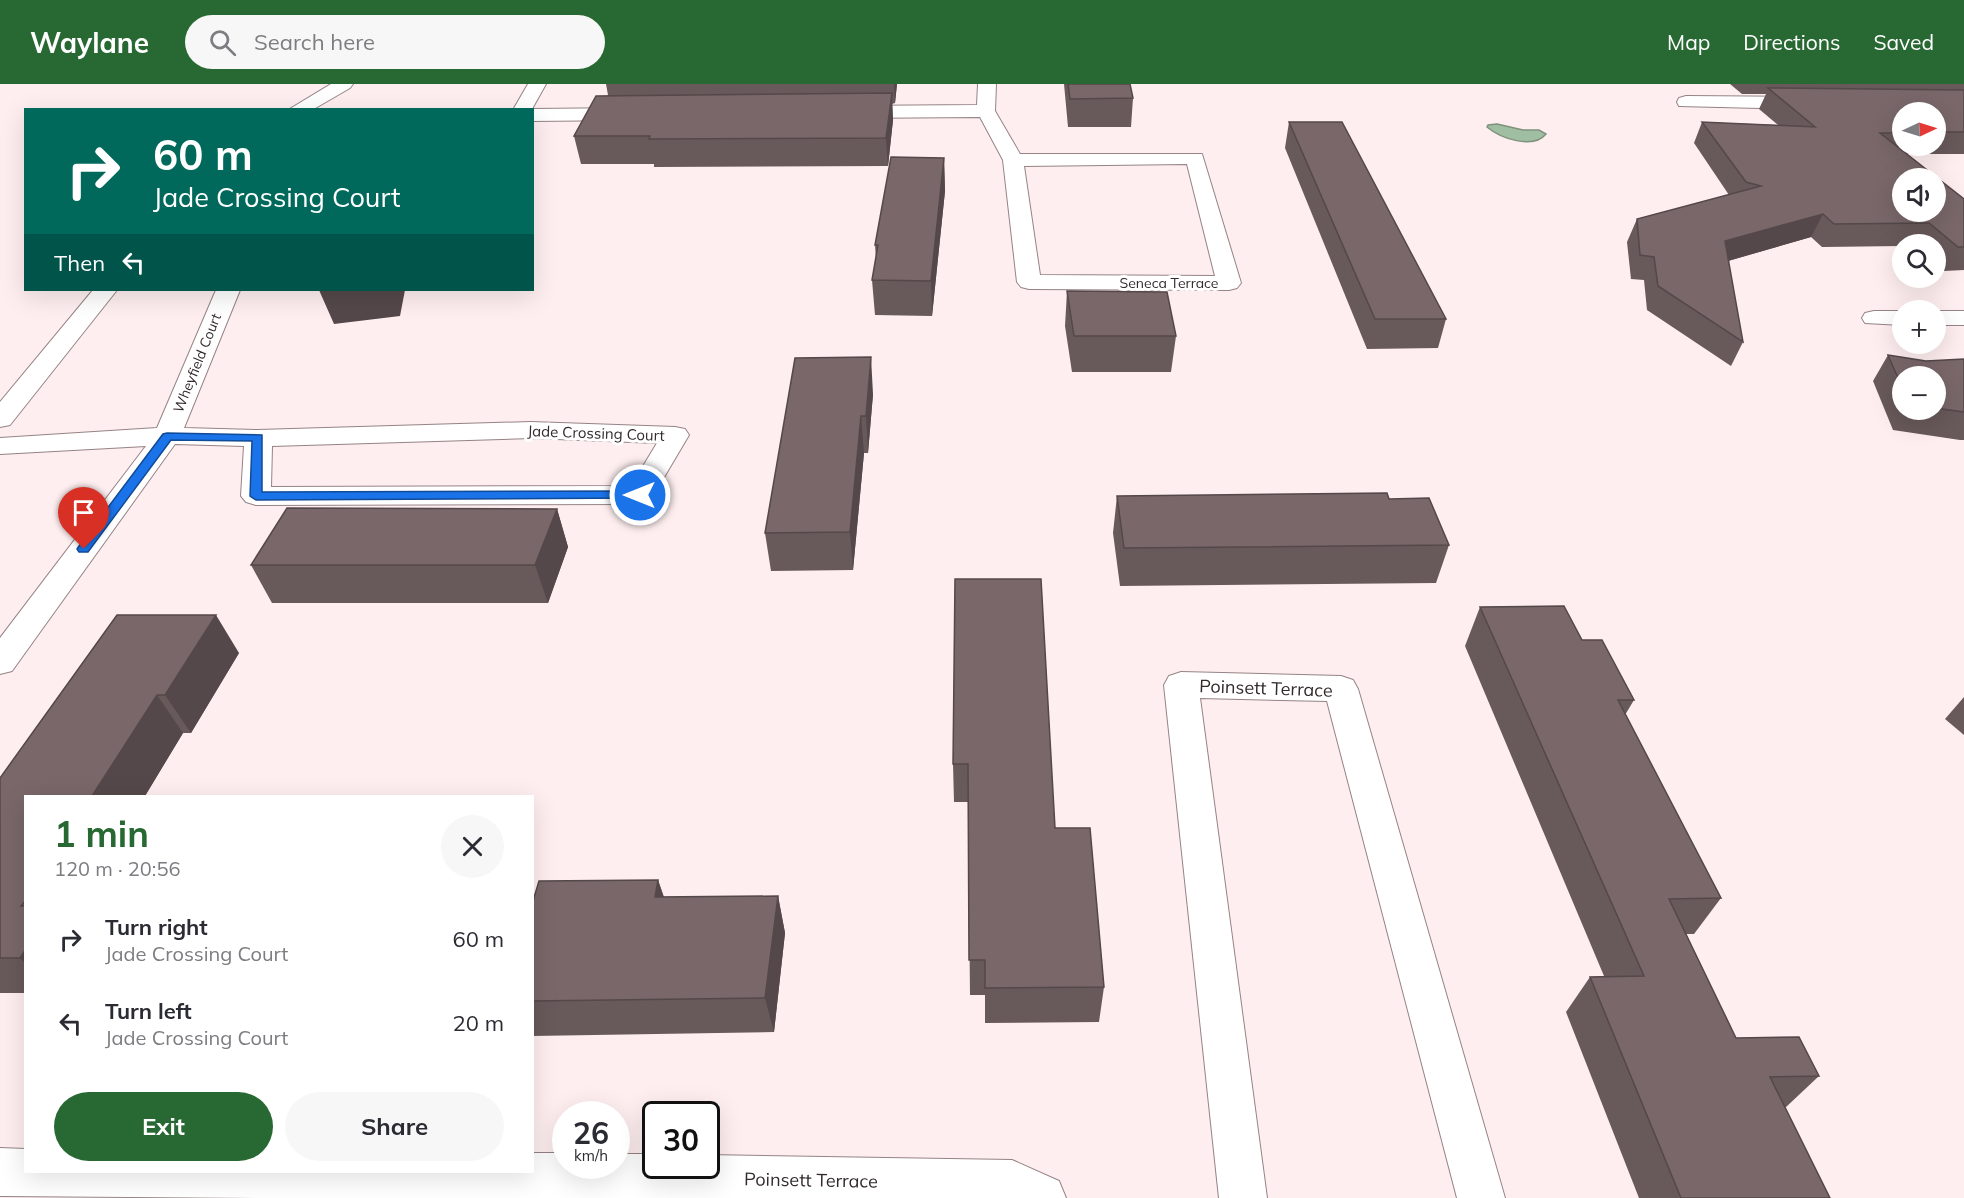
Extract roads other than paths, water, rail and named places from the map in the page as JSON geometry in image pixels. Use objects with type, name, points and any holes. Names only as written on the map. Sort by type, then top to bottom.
[{"type":"street","points":[[301,108],[345,84]]},
{"type":"street","points":[[523,108],[537,84]]},
{"type":"street","points":[[831,112],[986,111],[987,84]]},
{"type":"street","points":[[1686,102],[1825,103]]},
{"type":"street","name":"Seneca Terrace","points":[[986,111],[1013,160],[1029,282],[1229,283],[1195,158],[1013,160]]},
{"type":"street","points":[[534,115],[652,114]]},
{"type":"street","points":[[0,419],[104,291]]},
{"type":"street","name":"Wheyfield Court","points":[[0,662],[167,436],[228,291]]},
{"type":"street","points":[[1874,318],[1892,318]]},
{"type":"street","points":[[1946,318],[1964,318]]},
{"type":"street","name":"Jade Crossing Court","points":[[0,446],[167,436],[258,438],[531,430],[675,435],[640,495],[256,496],[258,438]]},
{"type":"street","name":"Poinsett Terrace","points":[[1243,1198],[1181,685],[1341,689],[1481,1198]]},
{"type":"street","name":"Poinsett Terrace","points":[[0,1172],[24,1172]]},
{"type":"street","name":"Poinsett Terrace","points":[[49,1173],[782,1188],[1012,1184],[1042,1198]]}]
